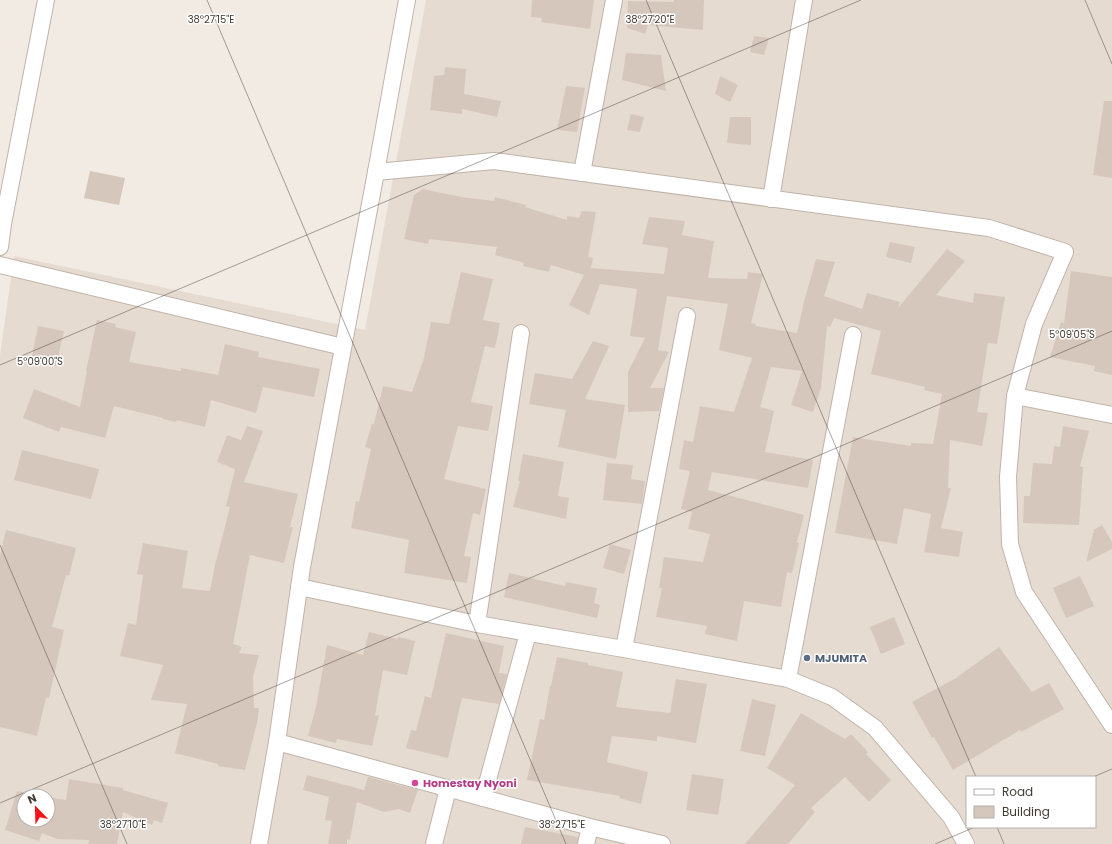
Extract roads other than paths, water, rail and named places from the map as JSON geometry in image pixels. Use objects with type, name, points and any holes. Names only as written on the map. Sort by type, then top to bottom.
[{"type":"street","points":[[0,248],[5,187],[46,0]]},
{"type":"street","points":[[259,844],[277,742],[299,587],[407,0]]},
{"type":"street","points":[[582,173],[614,0]]},
{"type":"street","points":[[771,199],[804,0]]},
{"type":"street","points":[[376,172],[494,162],[989,228],[1065,252],[1034,324],[1015,396],[1008,477],[1010,544],[1024,592],[1112,725]]},
{"type":"street","points":[[0,265],[343,347]]},
{"type":"street","points":[[624,648],[687,316]]},
{"type":"street","points":[[476,624],[521,333]]},
{"type":"street","points":[[788,679],[853,335]]},
{"type":"street","points":[[1015,396],[1112,415]]},
{"type":"street","points":[[299,587],[476,624],[624,648],[788,679],[832,696],[875,728],[951,817],[966,844]]},
{"type":"street","points":[[484,798],[528,633]]},
{"type":"street","points":[[277,742],[590,827],[662,844]]},
{"type":"street","points":[[434,844],[448,789]]},
{"type":"street","points":[[586,844],[590,827]]},
{"type":"place","name":"MJUMITA","points":[[807,658]]},
{"type":"place","name":"Homestay Nyoni","points":[[415,783]]}]
